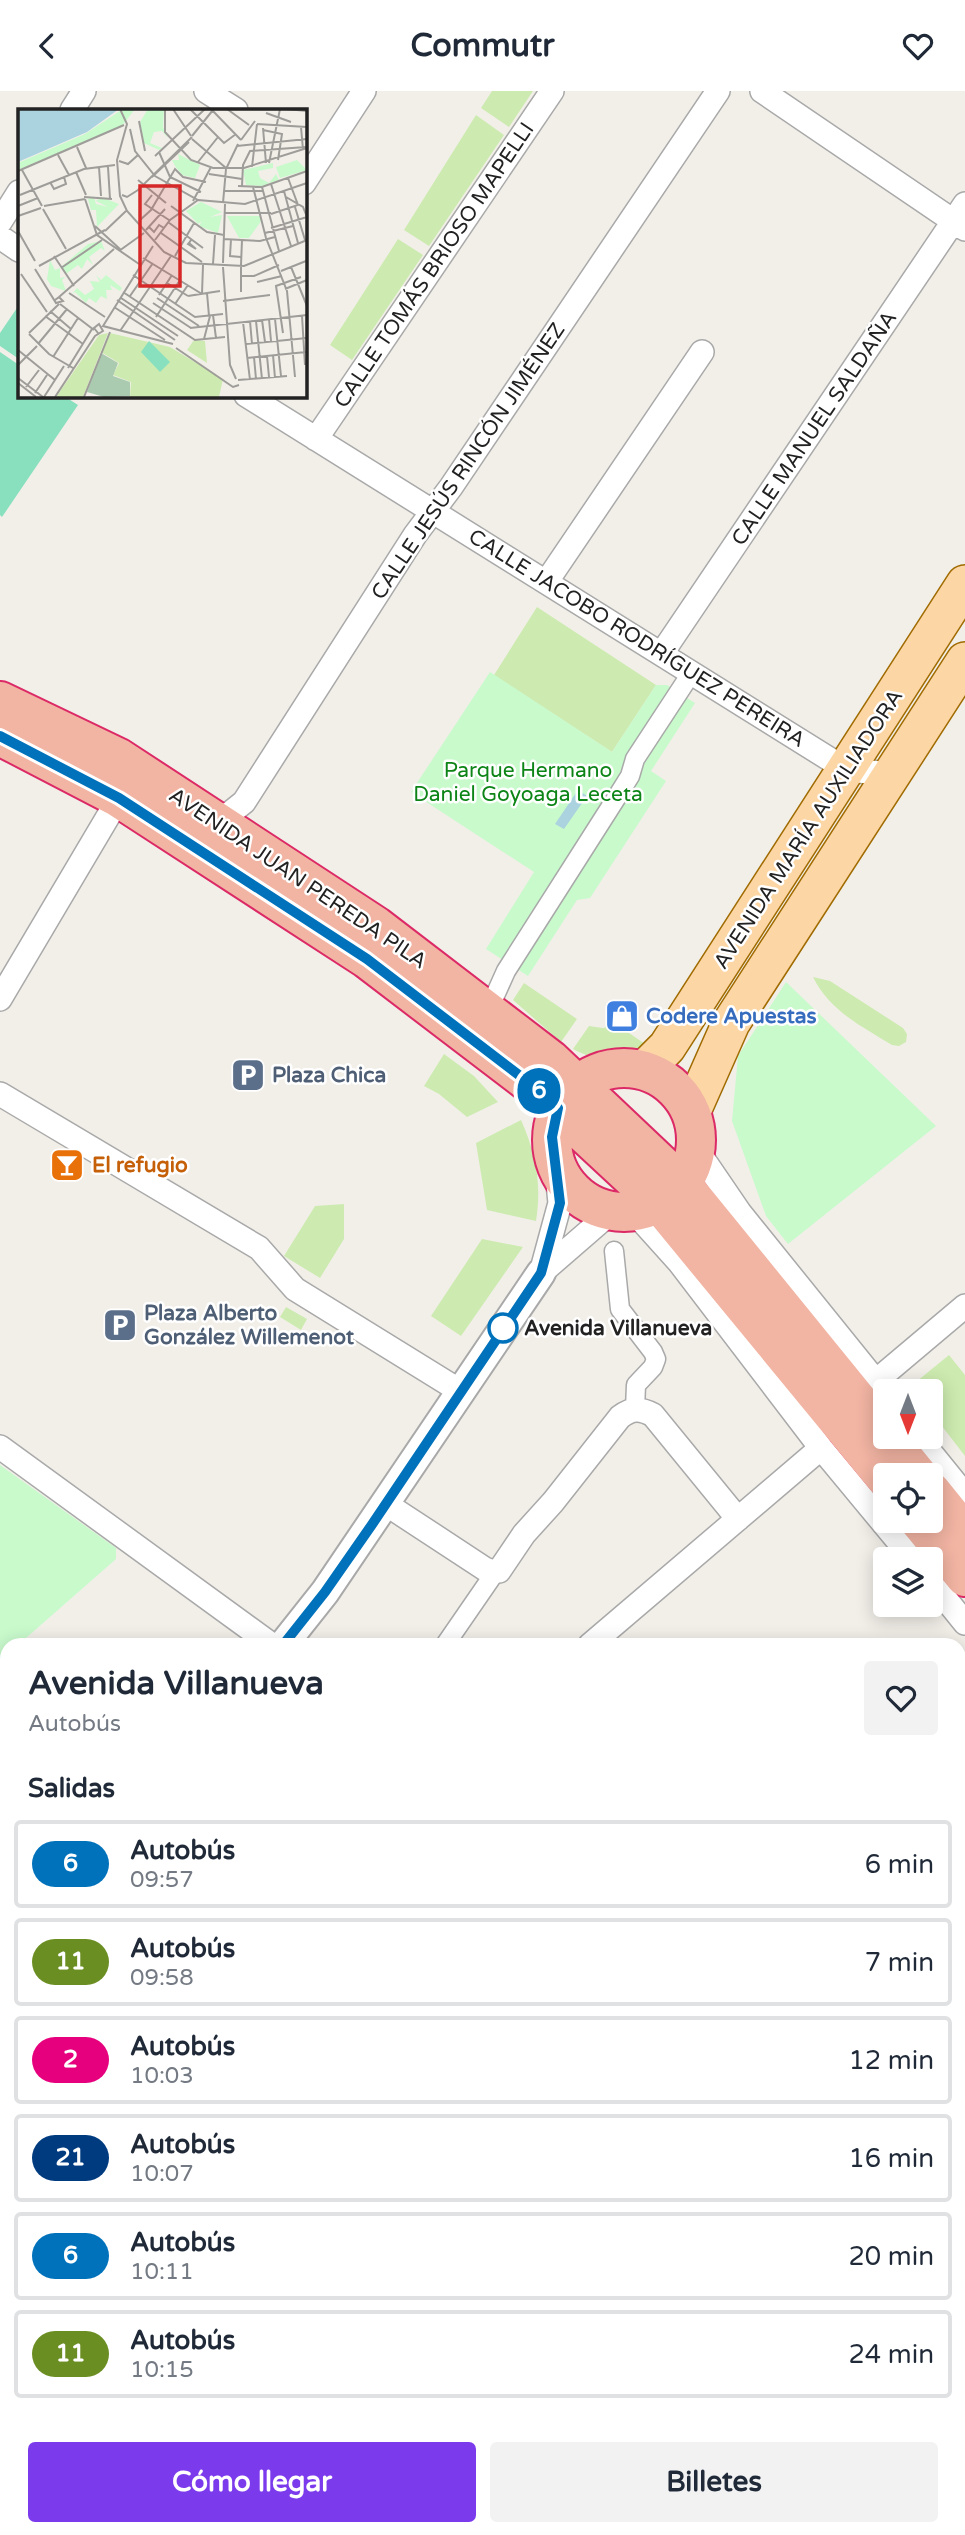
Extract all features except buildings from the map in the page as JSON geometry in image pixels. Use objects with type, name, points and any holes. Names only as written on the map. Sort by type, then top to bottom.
[{"type":"highway","name":"AVENIDA JUAN PEREDA PILA","points":[[0,701],[119,758],[376,926],[551,1060],[568,1096]]},
{"type":"highway","name":"AVENIDA JUAN PEREDA PILA","points":[[0,736],[119,798],[367,959],[532,1085],[568,1096]]},
{"type":"highway","points":[[640,1213],[693,1164],[693,1129],[673,1087],[644,1070],[622,1067],[600,1071],[568,1096],[552,1137],[556,1164],[569,1188],[588,1206],[640,1213],[873,1424]]},
{"type":"highway","points":[[568,1096],[640,1213],[873,1465]]},
{"type":"highway","points":[[897,1449],[908,1463]]},
{"type":"highway","points":[[943,1506],[965,1533]]},
{"type":"highway","points":[[929,1533],[965,1577]]},
{"type":"main road","name":"AVENIDA MARÍA AUXILIADORA","points":[[644,1070],[667,1047],[965,584]]},
{"type":"main road","name":"AVENIDA MARÍA AUXILIADORA","points":[[693,1129],[731,1023],[965,661]]},
{"type":"street","points":[[73,109],[84,91]]},
{"type":"street","points":[[206,91],[234,109]]},
{"type":"street","points":[[306,176],[311,159],[363,91]]},
{"type":"street","name":"CALLE TOMÁS BRIOSO MAPELLI","points":[[316,439],[552,91]]},
{"type":"street","name":"CALLE JESÚS RINCÓN JIMÉNEZ","points":[[211,818],[229,814],[244,801],[433,511],[718,91]]},
{"type":"street","points":[[762,91],[961,218]]},
{"type":"street","points":[[0,222],[18,194]]},
{"type":"street","name":"CALLE MANUEL SALDAÑA","points":[[662,653],[961,218]]},
{"type":"street","points":[[0,237],[18,249]]},
{"type":"street","points":[[547,581],[702,352]]},
{"type":"street","name":"CALLE JACOBO RODRÍGUEZ PEREIRA","points":[[249,397],[847,770],[891,774]]},
{"type":"street","points":[[488,1011],[506,971],[630,776],[635,759],[692,672]]},
{"type":"street","points":[[0,999],[119,798]]},
{"type":"street","points":[[0,1094],[259,1248],[295,1289],[460,1391]]},
{"type":"street","points":[[693,1129],[740,1213],[875,1379]]},
{"type":"street","points":[[289,1638],[325,1592],[386,1504],[541,1273],[560,1203],[556,1164]]},
{"type":"street","points":[[541,1273],[640,1213]]},
{"type":"street","points":[[635,1409],[636,1385],[653,1367],[656,1359],[620,1310],[640,1213]]},
{"type":"street","points":[[640,1213],[821,1448],[903,1547]]},
{"type":"street","points":[[889,1379],[965,1306]]},
{"type":"street","points":[[450,1638],[524,1534],[553,1502],[620,1417],[635,1409],[653,1415],[738,1519]]},
{"type":"street","points":[[0,1447],[262,1638]]},
{"type":"street","points":[[598,1638],[821,1448]]},
{"type":"street","points":[[928,1449],[965,1495]]},
{"type":"street","points":[[386,1504],[485,1569],[496,1571]]},
{"type":"street","points":[[943,1596],[965,1623]]},
{"type":"green space","points":[[492,91],[533,91],[509,127],[481,108]]},
{"type":"green space","points":[[476,115],[504,135],[429,246],[404,230]]},
{"type":"green space","points":[[398,239],[423,255],[352,360],[330,345]]},
{"type":"green space","points":[[18,306],[18,358],[0,346],[0,333]]},
{"type":"green space","points":[[0,352],[18,364],[18,397],[66,397],[78,405],[2,517]]},
{"type":"green space","points":[[537,607],[656,685],[612,752],[494,675]]},
{"type":"green space","name":"Parque Hermano Daniel Goyoaga Leceta","points":[[490,672],[612,752],[656,685],[667,685],[695,703],[651,771],[666,781],[590,898],[577,900],[528,976],[486,949],[534,872],[411,792]]},
{"type":"green space","points":[[813,977],[830,981],[903,1028],[907,1034],[906,1042],[899,1046],[892,1045],[858,1024],[828,999]]},
{"type":"green space","points":[[786,982],[936,1126],[788,1244],[766,1216],[732,1121],[738,1056]]},
{"type":"green space","points":[[524,983],[577,1019],[561,1042],[513,1000]]},
{"type":"green space","points":[[616,1024],[645,1044],[628,1054],[610,1058],[592,1057],[573,1049],[589,1026],[603,1028]]},
{"type":"green space","points":[[444,1054],[474,1076],[498,1102],[467,1117],[439,1094],[424,1086]]},
{"type":"green space","points":[[521,1120],[531,1145],[536,1169],[536,1221],[487,1210],[476,1143]]},
{"type":"green space","points":[[344,1204],[344,1239],[320,1278],[284,1256],[315,1206]]},
{"type":"green space","points":[[482,1239],[523,1247],[461,1336],[431,1316]]},
{"type":"green space","points":[[286,1307],[307,1319],[301,1330],[280,1317]]},
{"type":"green space","points":[[949,1355],[965,1375],[965,1456],[943,1428],[943,1379],[920,1379]]},
{"type":"green space","points":[[0,1465],[116,1548],[116,1559],[26,1638],[0,1638]]},
{"type":"water","points":[[578,790],[587,796],[564,829],[555,824]]},
{"type":"bus line","name":"6","points":[[0,736],[119,798],[367,959],[532,1085],[558,1108],[552,1137],[560,1203],[541,1273],[371,1526],[289,1638]]},
{"type":"place","name":"Codere Apuestas","points":[[622,1016]]},
{"type":"place","name":"Plaza Chica","points":[[248,1075]]},
{"type":"place","name":"El refugio","points":[[67,1165]]},
{"type":"place","name":"Plaza Alberto González Willemenot","points":[[120,1325]]},
{"type":"place","name":"Avenida Villanueva","points":[[503,1328]]}]
